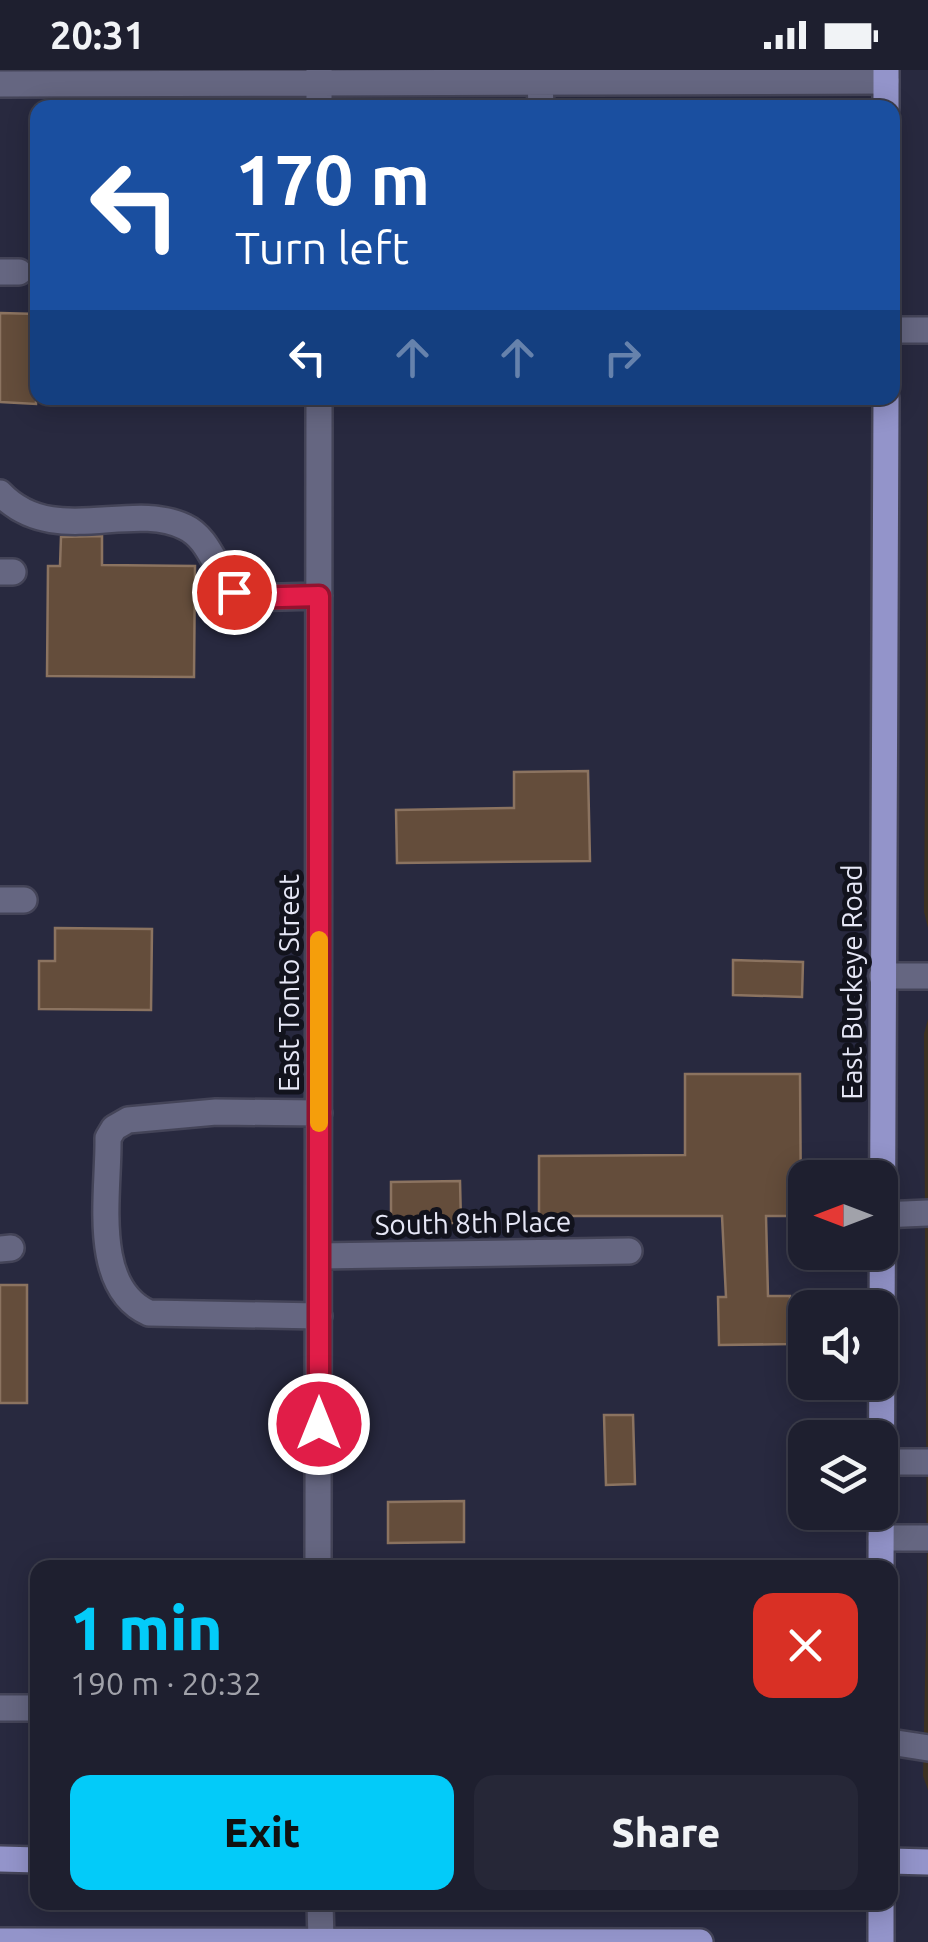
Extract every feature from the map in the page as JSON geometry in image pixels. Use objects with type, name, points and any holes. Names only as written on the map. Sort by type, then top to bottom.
[{"type":"main road","name":"East Buckeye Road","points":[[881,1160],[886,405]]},
{"type":"main road","name":"East Buckeye Road","points":[[881,1270],[881,1420]]},
{"type":"main road","name":"East Buckeye Road","points":[[881,1530],[881,1560]]},
{"type":"main road","points":[[0,1860],[30,1860]]},
{"type":"main road","points":[[898,1862],[928,1862]]},
{"type":"main road","points":[[881,1910],[881,1942]]},
{"type":"main road","points":[[0,1941],[700,1942]]},
{"type":"street","points":[[0,84],[319,75],[540,80],[886,75]]},
{"type":"street","points":[[540,80],[540,100]]},
{"type":"street","points":[[900,330],[928,330]]},
{"type":"street","name":"East Tonto Street","points":[[318,1560],[319,405]]},
{"type":"street","points":[[0,493],[10,504],[46,520],[164,521],[187,527],[202,541],[234,592],[242,598],[319,596]]},
{"type":"street","points":[[882,976],[928,976]]},
{"type":"street","points":[[319,1113],[216,1112],[128,1120],[114,1128],[108,1138],[109,1253],[120,1290],[132,1306],[149,1313],[319,1316]]},
{"type":"street","points":[[898,1214],[928,1213]]},
{"type":"street","name":"South 8th Place","points":[[319,1256],[629,1251]]},
{"type":"street","points":[[898,1462],[928,1462]]},
{"type":"street","points":[[881,1538],[928,1538]]},
{"type":"street","points":[[0,1708],[30,1708]]},
{"type":"street","points":[[898,1743],[928,1748]]},
{"type":"street","points":[[320,1910],[320,1942]]},
{"type":"shaded area","points":[[928,370],[928,928],[924,912]]},
{"type":"shaded area","points":[[928,1019],[928,1790],[923,1776],[927,1585],[924,1034]]},
{"type":"building","points":[[0,313],[30,314],[30,404],[0,402]]},
{"type":"building","points":[[102,536],[102,565],[195,566],[194,677],[47,676],[48,566],[60,566],[61,537]]},
{"type":"building","points":[[588,771],[590,861],[397,863],[396,810],[514,808],[514,772]]},
{"type":"building","points":[[55,928],[152,929],[151,1010],[39,1009],[39,961],[55,961]]},
{"type":"building","points":[[733,960],[803,962],[802,997],[733,995]]},
{"type":"building","points":[[685,1074],[800,1074],[801,1160],[788,1160],[788,1216],[766,1216],[768,1296],[788,1296],[788,1344],[719,1345],[718,1297],[726,1297],[722,1216],[539,1216],[539,1156],[685,1155]]},
{"type":"building","points":[[460,1181],[461,1223],[391,1224],[391,1182]]},
{"type":"building","points":[[0,1285],[27,1285],[27,1403],[0,1403]]},
{"type":"building","points":[[604,1415],[633,1415],[635,1484],[606,1485]]},
{"type":"building","points":[[464,1501],[464,1542],[388,1543],[388,1502]]},
{"type":"slow traffic","points":[[319,940],[319,1123]]},
{"type":"route","points":[[234,592],[242,598],[319,596],[319,1424]]}]
